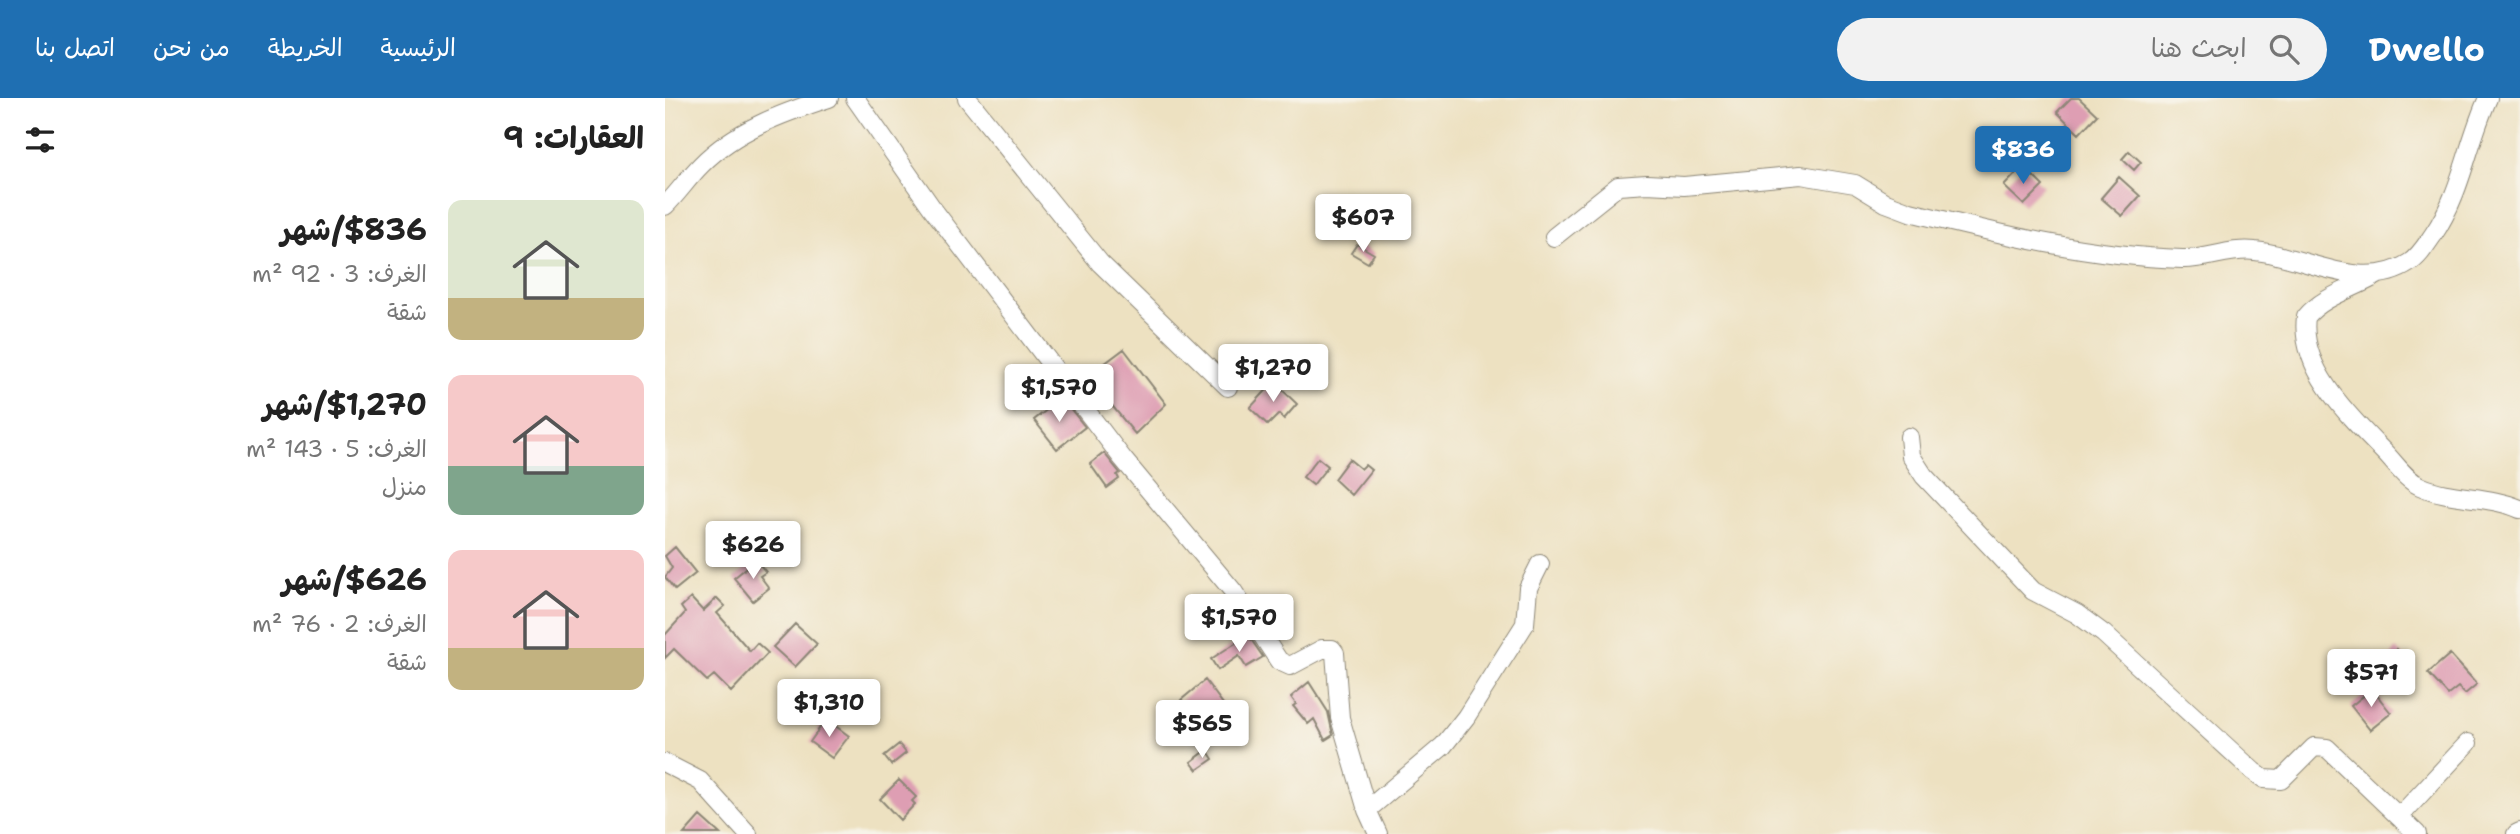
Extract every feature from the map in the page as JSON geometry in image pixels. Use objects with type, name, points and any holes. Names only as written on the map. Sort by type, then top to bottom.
[{"type":"street","points":[[665,206],[701,165],[726,143],[784,104],[829,98]]},
{"type":"street","points":[[855,98],[917,187],[1115,448],[1233,591],[1279,661],[1290,666],[1322,649],[1332,649],[1335,653],[1340,718],[1367,810],[1378,834]]},
{"type":"street","points":[[967,98],[1100,263],[1228,387]]},
{"type":"street","points":[[2488,98],[2475,130],[2467,165],[2444,219],[2416,257],[2408,264],[2377,275],[2347,292],[2327,299],[2306,317],[2304,333],[2312,356],[2328,386],[2353,422],[2418,485],[2520,509]]},
{"type":"street","points":[[1554,237],[1618,186],[1684,186],[1801,175],[1855,184],[1886,203],[1910,212],[2081,250],[2192,259],[2232,250],[2248,250],[2316,266],[2377,275]]},
{"type":"street","points":[[1909,437],[1911,456],[1924,477],[2033,591],[2077,614],[2104,635],[2253,771],[2264,779],[2281,780],[2314,747],[2327,748],[2417,834]]},
{"type":"street","points":[[1367,810],[1443,746],[1466,717],[1525,624],[1528,588],[1540,564]]},
{"type":"street","points":[[2400,816],[2468,743]]},
{"type":"street","points":[[665,763],[700,781],[748,834]]},
{"type":"building","points":[[2071,98],[2079,98],[2097,115],[2079,134],[2057,112]]},
{"type":"building","points":[[2129,151],[2141,162],[2134,170],[2122,159]]},
{"type":"building","points":[[2023,166],[2043,186],[2024,205],[2004,186]]},
{"type":"building","points":[[2119,177],[2140,196],[2122,216],[2101,198]]},
{"type":"building","points":[[1357,244],[1374,254],[1368,263],[1351,253]]},
{"type":"building","points":[[1124,349],[1166,404],[1135,434],[1088,376]]},
{"type":"building","points":[[1274,382],[1297,404],[1284,419],[1279,414],[1268,425],[1250,408]]},
{"type":"building","points":[[1065,402],[1085,427],[1057,449],[1034,420],[1053,405],[1056,409]]},
{"type":"building","points":[[1104,453],[1120,473],[1117,475],[1119,479],[1107,488],[1090,464]]},
{"type":"building","points":[[1318,458],[1328,466],[1313,485],[1303,477]]},
{"type":"building","points":[[1349,459],[1361,469],[1365,465],[1371,470],[1351,495],[1334,479]]},
{"type":"building","points":[[675,547],[696,573],[675,590],[665,577],[672,568],[665,556]]},
{"type":"building","points":[[756,560],[766,572],[760,576],[769,588],[753,601],[734,578]]},
{"type":"building","points":[[691,598],[703,611],[717,598],[725,606],[717,613],[750,651],[757,643],[768,653],[731,692],[714,675],[707,681],[674,649],[665,658],[665,635],[685,613],[681,607]]},
{"type":"building","points":[[795,624],[817,644],[795,667],[773,647]]},
{"type":"building","points":[[1248,635],[1263,657],[1246,667],[1239,656],[1218,670],[1211,659]]},
{"type":"building","points":[[2396,649],[2412,665],[2396,684],[2381,669]]},
{"type":"building","points":[[2450,654],[2477,684],[2465,694],[2458,687],[2448,695],[2428,673]]},
{"type":"building","points":[[1205,680],[1223,704],[1205,722],[1202,720],[1192,728],[1185,718],[1191,714],[1181,700]]},
{"type":"building","points":[[1309,682],[1328,712],[1333,735],[1325,740],[1314,719],[1308,724],[1293,706],[1296,704],[1291,697]]},
{"type":"building","points":[[2372,689],[2391,713],[2370,730],[2351,706]]},
{"type":"building","points":[[826,719],[849,736],[832,758],[810,742]]},
{"type":"building","points":[[899,744],[906,753],[891,765],[884,756]]},
{"type":"building","points":[[1207,750],[1213,759],[1197,770],[1191,762]]},
{"type":"building","points":[[899,780],[916,797],[912,801],[915,804],[900,820],[880,799]]},
{"type":"building","points":[[700,816],[720,834],[684,834]]}]
